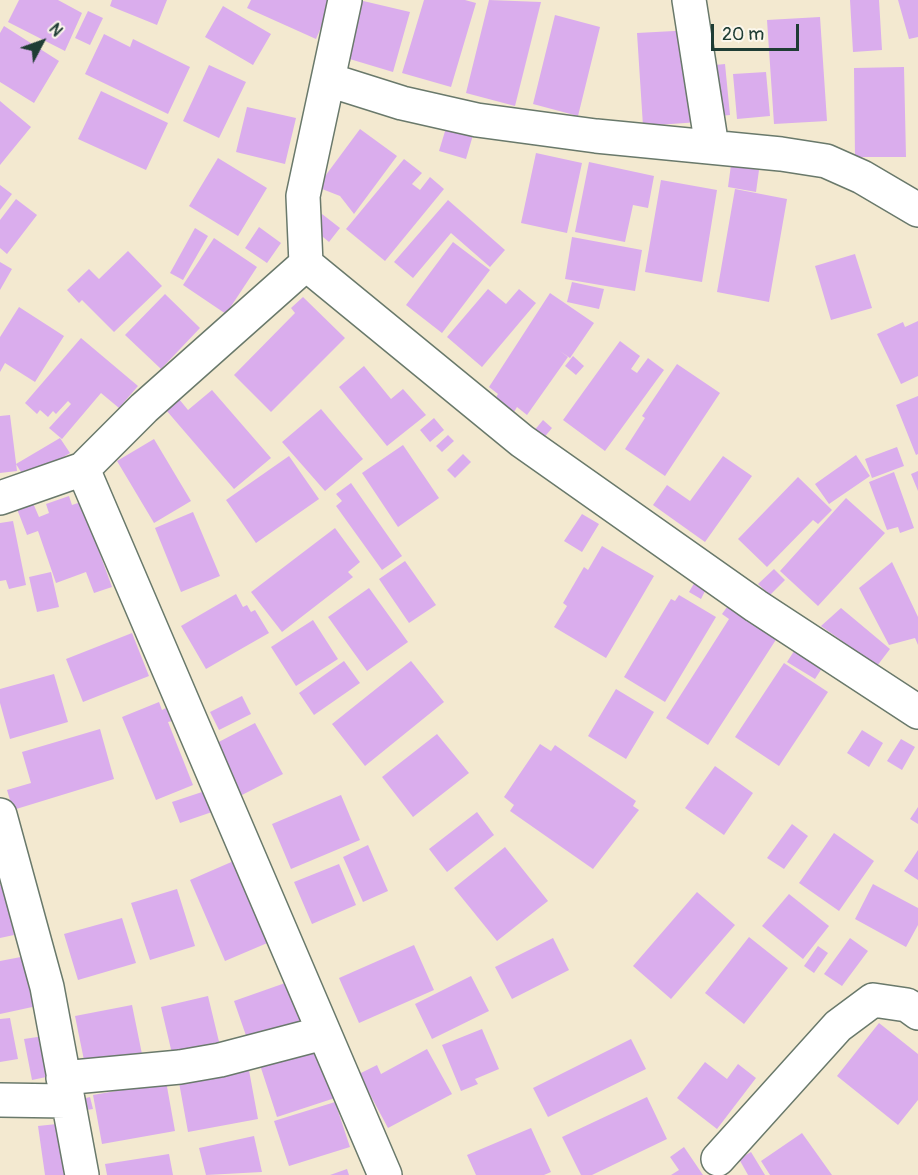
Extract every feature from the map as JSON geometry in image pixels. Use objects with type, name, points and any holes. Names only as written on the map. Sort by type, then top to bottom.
[{"type":"street","points":[[345,0],[303,196],[306,264],[522,441],[756,606],[918,712]]},
{"type":"street","points":[[689,0],[712,147]]},
{"type":"street","points":[[329,80],[402,103],[477,120],[596,136],[826,161],[862,177],[918,210]]},
{"type":"street","points":[[0,498],[83,469],[144,408],[306,264]]},
{"type":"street","points":[[83,469],[322,1033],[385,1175]]},
{"type":"street","points":[[0,815],[47,987],[64,1089],[82,1175]]},
{"type":"street","points":[[718,1159],[838,1026],[873,1000],[907,1005],[918,1013]]},
{"type":"street","points":[[0,1100],[220,1060],[322,1033]]},
{"type":"building","points":[[19,0],[58,0],[82,13],[65,51],[8,22]]},
{"type":"building","points":[[112,0],[167,0],[157,25],[110,6]]},
{"type":"building","points":[[251,0],[333,0],[316,39],[247,8]]},
{"type":"building","points":[[359,0],[410,12],[393,72],[343,57]]},
{"type":"building","points":[[424,0],[465,0],[476,3],[451,87],[402,73]]},
{"type":"building","points":[[489,0],[541,2],[515,106],[466,93]]},
{"type":"building","points":[[850,0],[879,0],[882,50],[853,52]]},
{"type":"building","points":[[898,0],[918,0],[918,37],[909,39]]},
{"type":"building","points":[[223,6],[271,34],[253,65],[205,37]]},
{"type":"building","points":[[88,11],[103,18],[90,45],[75,38]]},
{"type":"building","points":[[555,15],[600,27],[578,116],[533,104]]},
{"type":"building","points":[[820,17],[827,121],[774,124],[767,20]]},
{"type":"building","points":[[4,26],[59,61],[34,103],[0,82],[0,33]]},
{"type":"building","points":[[693,30],[699,122],[643,126],[637,33]]},
{"type":"building","points":[[104,34],[130,47],[133,39],[190,67],[168,114],[85,74]]},
{"type":"building","points":[[725,64],[730,115],[709,117],[705,66]]},
{"type":"building","points":[[209,65],[246,82],[219,138],[183,121]]},
{"type":"building","points":[[904,67],[906,157],[855,157],[854,68]]},
{"type":"building","points":[[766,72],[770,116],[737,119],[733,74]]},
{"type":"building","points":[[101,91],[168,123],[146,170],[78,139]]},
{"type":"building","points":[[0,101],[31,127],[0,165]]},
{"type":"building","points":[[247,107],[296,118],[285,164],[236,152]]},
{"type":"building","points":[[446,128],[473,135],[466,159],[439,151]]},
{"type":"building","points":[[360,129],[397,156],[354,214],[340,196],[317,187]]},
{"type":"building","points":[[536,153],[582,163],[567,233],[521,223]]},
{"type":"building","points":[[218,158],[267,188],[238,236],[189,206]]},
{"type":"building","points":[[404,159],[422,173],[412,184],[420,190],[430,177],[444,189],[385,261],[346,229]]},
{"type":"building","points":[[589,162],[654,176],[648,208],[633,205],[625,242],[575,232]]},
{"type":"building","points":[[731,165],[759,170],[756,192],[728,187]]},
{"type":"building","points":[[661,180],[717,190],[702,282],[645,272]]},
{"type":"building","points":[[0,185],[12,194],[0,210]]},
{"type":"building","points":[[735,189],[787,199],[769,302],[717,292]]},
{"type":"building","points":[[16,199],[37,215],[7,254],[0,248],[0,220]]},
{"type":"building","points":[[448,200],[505,250],[490,267],[451,233],[413,278],[394,262]]},
{"type":"building","points":[[322,214],[340,228],[329,242],[311,227]]},
{"type":"building","points":[[259,227],[281,243],[267,263],[245,248]]},
{"type":"building","points":[[195,228],[208,236],[183,280],[170,273]]},
{"type":"building","points":[[572,237],[642,250],[635,291],[565,279]]},
{"type":"building","points":[[214,238],[257,267],[226,314],[183,285]]},
{"type":"building","points":[[453,242],[490,270],[442,333],[406,305]]},
{"type":"building","points":[[128,251],[162,286],[114,332],[82,300],[79,303],[67,290],[89,269],[99,279]]},
{"type":"building","points":[[855,254],[872,308],[831,320],[815,266]]},
{"type":"building","points":[[0,262],[12,269],[0,290]]},
{"type":"building","points":[[572,282],[604,289],[599,309],[567,302]]},
{"type":"building","points":[[488,289],[506,304],[519,289],[536,303],[482,367],[447,337]]},
{"type":"building","points":[[550,293],[594,323],[570,358],[560,351],[568,357],[527,415],[517,407],[514,412],[495,399],[498,394],[489,387]]},
{"type":"building","points":[[165,294],[200,328],[161,369],[125,335]]},
{"type":"building","points":[[303,297],[345,338],[271,412],[234,375],[295,313],[291,308]]},
{"type":"building","points":[[19,307],[64,336],[35,382],[5,363],[0,372],[0,337]]},
{"type":"building","points":[[918,321],[918,376],[901,384],[877,334],[903,322],[905,327]]},
{"type":"building","points":[[81,338],[138,386],[119,408],[101,393],[62,439],[49,428],[71,404],[68,401],[56,414],[53,411],[48,417],[40,410],[37,414],[25,403]]},
{"type":"building","points":[[620,341],[640,356],[631,369],[637,373],[648,358],[664,370],[605,451],[563,420]]},
{"type":"building","points":[[573,356],[584,366],[576,375],[565,366]]},
{"type":"building","points":[[677,364],[720,393],[665,476],[625,449],[645,418],[642,416]]},
{"type":"building","points":[[364,366],[391,399],[403,389],[426,415],[387,446],[339,387]]},
{"type":"building","points":[[212,390],[271,458],[234,489],[166,410],[179,399],[188,410]]},
{"type":"building","points":[[918,396],[918,454],[916,455],[896,405]]},
{"type":"building","points":[[321,409],[363,459],[325,491],[282,442]]},
{"type":"building","points":[[10,415],[17,471],[0,473],[0,416]]},
{"type":"building","points":[[434,418],[444,430],[430,442],[420,430]]},
{"type":"building","points":[[543,420],[552,428],[542,440],[533,432]]},
{"type":"building","points":[[448,435],[454,441],[442,452],[436,446]]},
{"type":"building","points":[[60,438],[70,453],[26,480],[16,464]]},
{"type":"building","points":[[154,439],[191,501],[154,523],[117,461]]},
{"type":"building","points":[[403,445],[439,498],[398,527],[362,473]]},
{"type":"building","points":[[897,447],[904,466],[872,478],[865,459]]},
{"type":"building","points":[[463,454],[471,462],[455,478],[447,470]]},
{"type":"building","points":[[856,455],[870,476],[829,504],[815,484]]},
{"type":"building","points":[[289,456],[319,499],[256,543],[226,500]]},
{"type":"building","points":[[723,456],[752,476],[705,542],[653,505],[667,485],[690,501]]},
{"type":"building","points":[[918,471],[918,491],[911,474]]},
{"type":"building","points":[[894,472],[914,528],[900,533],[898,527],[887,530],[869,482]]},
{"type":"building","points":[[798,477],[832,510],[818,524],[813,520],[767,567],[738,539]]},
{"type":"building","points":[[351,483],[402,556],[382,570],[336,506],[342,501],[336,494]]},
{"type":"building","points":[[69,496],[72,505],[81,502],[112,587],[94,593],[86,572],[56,583],[38,531],[27,535],[17,509],[33,503],[39,517],[49,513],[46,504]]},
{"type":"building","points":[[846,498],[885,533],[818,606],[780,571]]},
{"type":"building","points":[[193,512],[220,576],[181,592],[155,528]]},
{"type":"building","points":[[582,514],[599,524],[582,552],[564,541]]},
{"type":"building","points":[[13,521],[26,585],[9,589],[6,580],[0,581],[0,523]]},
{"type":"building","points":[[335,528],[360,562],[348,572],[353,577],[282,632],[251,592]]},
{"type":"building","points":[[602,546],[654,576],[606,658],[554,627],[567,606],[563,603],[584,567],[588,570]]},
{"type":"building","points":[[405,561],[436,605],[409,623],[379,579]]},
{"type":"building","points":[[892,562],[918,617],[918,645],[915,638],[889,645],[859,588]]},
{"type":"building","points":[[774,569],[785,580],[770,595],[758,584]]},
{"type":"building","points":[[51,572],[59,607],[37,612],[29,577]]},
{"type":"building","points":[[696,580],[707,587],[701,599],[689,592]]},
{"type":"building","points":[[369,588],[408,642],[367,671],[328,617]]},
{"type":"building","points":[[236,594],[243,607],[247,605],[251,612],[255,610],[269,633],[206,669],[181,626]]},
{"type":"building","points":[[679,595],[716,617],[665,702],[624,677],[671,599],[675,601]]},
{"type":"building","points":[[730,603],[779,635],[708,745],[666,718],[729,619],[722,614]]},
{"type":"building","points":[[841,608],[890,649],[877,666],[821,626]]},
{"type":"building","points":[[313,620],[338,659],[296,686],[271,647]]},
{"type":"building","points":[[132,633],[149,676],[83,702],[66,659]]},
{"type":"building","points":[[796,648],[824,665],[815,679],[787,662]]},
{"type":"building","points":[[344,661],[360,683],[314,715],[299,693]]},
{"type":"building","points":[[411,661],[444,702],[365,766],[332,724]]},
{"type":"building","points":[[784,663],[828,692],[779,766],[735,737]]},
{"type":"building","points":[[54,674],[68,722],[10,739],[0,703],[0,689]]},
{"type":"building","points":[[616,689],[654,712],[626,759],[588,736]]},
{"type":"building","points":[[242,696],[251,714],[219,730],[210,712]]},
{"type":"building","points":[[159,702],[162,710],[166,708],[172,721],[168,722],[193,785],[156,800],[122,717]]},
{"type":"building","points":[[255,723],[283,774],[240,796],[213,745]]},
{"type":"building","points":[[100,729],[114,779],[13,810],[7,790],[31,783],[22,752]]},
{"type":"building","points":[[862,730],[883,743],[869,767],[847,753]]},
{"type":"building","points":[[437,734],[469,773],[413,817],[382,777]]},
{"type":"building","points":[[901,739],[915,747],[902,770],[887,761]]},
{"type":"building","points":[[540,744],[551,751],[555,745],[636,801],[633,806],[639,810],[593,869],[510,811],[514,805],[504,797]]},
{"type":"building","points":[[715,766],[753,793],[724,835],[685,808]]},
{"type":"building","points":[[205,791],[212,812],[180,823],[172,802]]},
{"type":"building","points":[[341,795],[360,840],[291,869],[272,824]]},
{"type":"building","points":[[918,807],[918,824],[910,819]]},
{"type":"building","points":[[477,812],[494,835],[447,872],[429,849]]},
{"type":"building","points":[[792,824],[808,836],[784,869],[767,858]]},
{"type":"building","points":[[834,833],[874,861],[839,911],[799,883]]},
{"type":"building","points":[[368,845],[388,891],[363,902],[343,857]]},
{"type":"building","points":[[505,847],[548,901],[497,941],[454,888]]},
{"type":"building","points":[[918,850],[918,880],[904,871]]},
{"type":"building","points":[[236,860],[272,941],[225,961],[190,880]]},
{"type":"building","points":[[339,864],[356,905],[312,924],[294,882]]},
{"type":"building","points":[[873,884],[918,908],[918,925],[906,947],[855,919]]},
{"type":"building","points":[[0,885],[3,885],[14,935],[0,938]]},
{"type":"building","points":[[177,889],[195,946],[150,960],[131,903]]},
{"type":"building","points":[[697,892],[735,925],[671,999],[633,966]]},
{"type":"building","points":[[789,894],[829,926],[803,959],[762,926]]},
{"type":"building","points":[[122,918],[136,963],[78,980],[64,934]]},
{"type":"building","points":[[749,937],[788,968],[744,1024],[705,993]]},
{"type":"building","points":[[553,938],[569,970],[512,999],[495,967]]},
{"type":"building","points":[[850,938],[868,951],[842,986],[824,974]]},
{"type":"building","points":[[414,945],[434,990],[359,1023],[339,978]]},
{"type":"building","points":[[818,946],[828,953],[814,973],[804,966]]},
{"type":"building","points":[[26,956],[37,1006],[0,1014],[0,961]]},
{"type":"building","points":[[471,976],[489,1011],[432,1039],[415,1004]]},
{"type":"building","points":[[288,982],[304,1028],[250,1047],[234,1001]]},
{"type":"building","points":[[208,996],[221,1050],[174,1062],[161,1007]]},
{"type":"building","points":[[132,1005],[143,1059],[86,1070],[75,1016]]},
{"type":"building","points":[[10,1018],[18,1059],[0,1062],[0,1019]]},
{"type":"building","points":[[879,1023],[918,1054],[918,1100],[898,1125],[837,1076]]},
{"type":"building","points":[[482,1029],[499,1069],[475,1079],[478,1084],[461,1091],[442,1045]]},
{"type":"building","points":[[44,1036],[51,1076],[32,1080],[24,1039]]},
{"type":"building","points":[[631,1039],[646,1069],[548,1117],[533,1088]]},
{"type":"building","points":[[321,1045],[338,1097],[277,1117],[260,1065]]},
{"type":"building","points":[[427,1049],[452,1094],[388,1128],[359,1074],[377,1065],[381,1074]]},
{"type":"building","points":[[705,1062],[727,1079],[738,1064],[756,1078],[717,1129],[677,1098]]},
{"type":"building","points":[[248,1065],[258,1119],[188,1132],[178,1077]]},
{"type":"building","points":[[164,1070],[175,1131],[102,1144],[93,1095],[156,1084]]},
{"type":"building","points":[[90,1097],[93,1109],[80,1111],[78,1100]]},
{"type":"building","points":[[647,1097],[667,1139],[592,1175],[581,1175],[562,1137]]},
{"type":"building","points":[[335,1102],[350,1147],[289,1166],[274,1121]]},
{"type":"building","points":[[57,1124],[64,1175],[45,1175],[38,1126]]},
{"type":"building","points":[[531,1128],[551,1172],[544,1175],[476,1175],[467,1155]]},
{"type":"building","points":[[802,1133],[832,1175],[770,1175],[761,1161]]},
{"type":"building","points":[[254,1136],[262,1172],[206,1175],[199,1148]]},
{"type":"building","points":[[684,1147],[703,1175],[671,1175],[679,1170],[670,1157]]},
{"type":"building","points":[[751,1152],[765,1175],[748,1175],[739,1159]]},
{"type":"building","points":[[169,1154],[173,1175],[107,1175],[105,1164]]},
{"type":"building","points":[[347,1169],[349,1175],[330,1175]]}]
